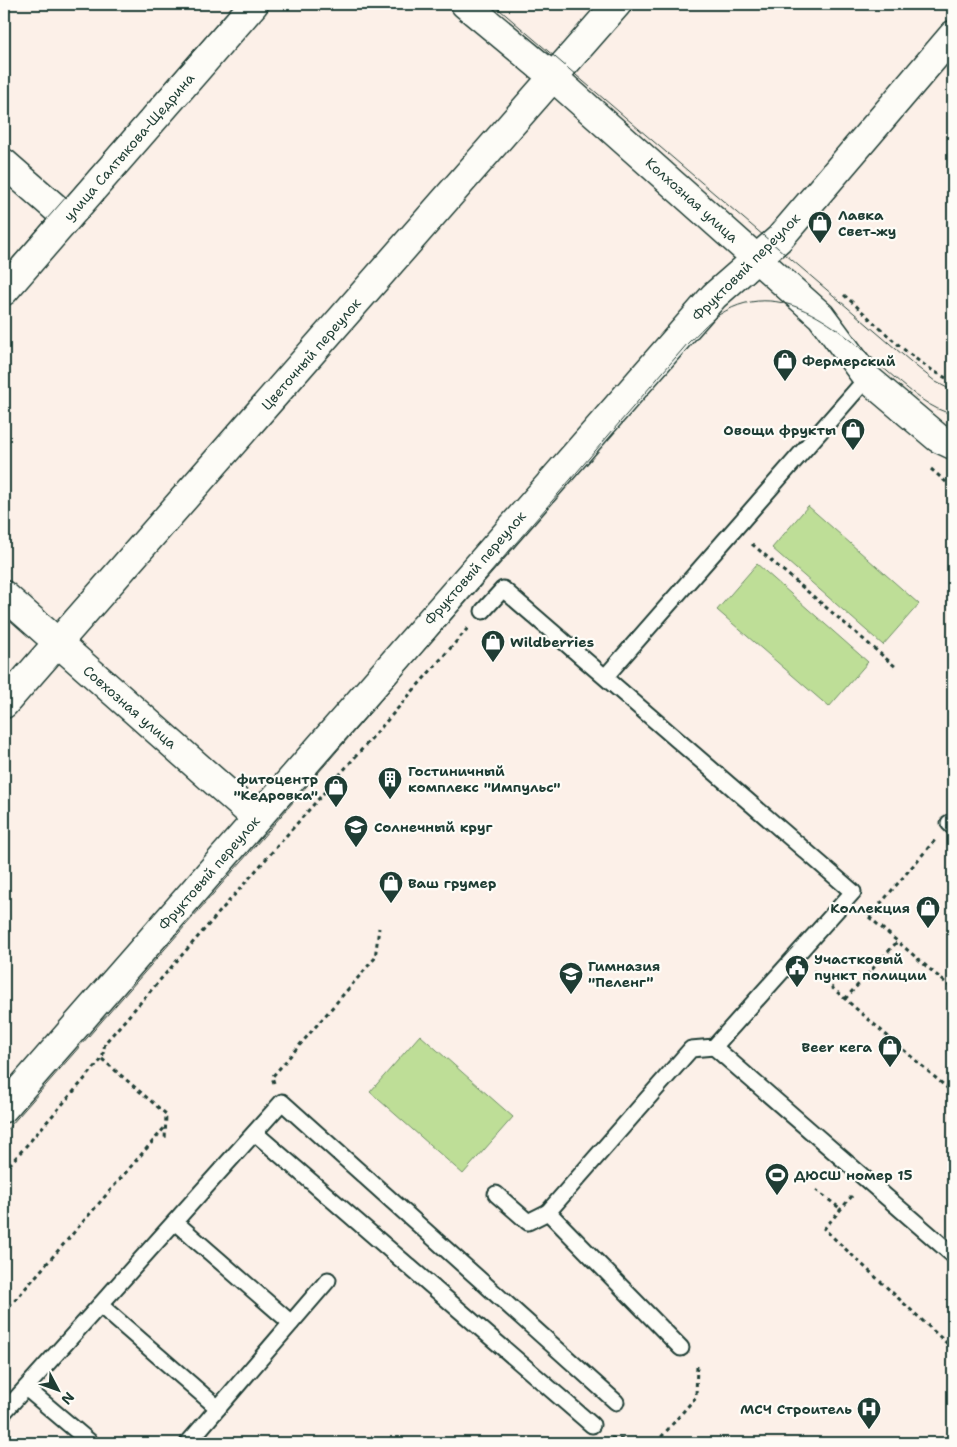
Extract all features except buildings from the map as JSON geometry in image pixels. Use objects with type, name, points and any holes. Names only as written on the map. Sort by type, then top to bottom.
[{"type":"street","name":"улица Салтыкова-Щедрина","points":[[4,291],[254,4]]},
{"type":"street","name":"Колхозная улица","points":[[465,4],[553,77],[820,316],[867,378],[938,438],[953,445]]},
{"type":"street","name":"Цветочный переулок","points":[[4,704],[617,4]]},
{"type":"street","name":"Фруктовый переулок","points":[[4,1108],[714,296],[779,238],[953,35]]},
{"type":"street","points":[[4,163],[67,218]]},
{"type":"street","name":"Совхозная улица","points":[[4,596],[256,818]]},
{"type":"lane","points":[[606,676],[867,378]]},
{"type":"lane","points":[[483,611],[503,589],[606,676],[853,892],[714,1047],[691,1049],[548,1212],[528,1222],[496,1194]]},
{"type":"lane","points":[[714,1047],[953,1255]]},
{"type":"lane","points":[[4,1412],[282,1102],[616,1402]]},
{"type":"lane","points":[[255,1133],[592,1425]]},
{"type":"lane","points":[[548,1212],[681,1348]]},
{"type":"lane","points":[[174,1222],[291,1323]]},
{"type":"lane","points":[[188,1443],[328,1280]]},
{"type":"lane","points":[[100,1305],[218,1408]]},
{"type":"lane","points":[[26,1388],[90,1443]]},
{"type":"path","points":[[838,290],[920,361],[940,375],[953,381]]},
{"type":"path","points":[[734,529],[897,668]]},
{"type":"path","points":[[4,1171],[102,1059],[105,1043],[483,611]]},
{"type":"path","points":[[869,917],[951,825]]},
{"type":"path","points":[[853,892],[869,917],[953,990]]},
{"type":"path","points":[[282,1102],[272,1077],[375,958],[379,928]]},
{"type":"path","points":[[845,999],[897,942]]},
{"type":"path","points":[[796,956],[953,1094]]},
{"type":"path","points":[[102,1059],[166,1114],[166,1141]]},
{"type":"path","points":[[4,1313],[166,1126]]},
{"type":"path","points":[[866,1180],[824,1229],[953,1349]]},
{"type":"path","points":[[816,1190],[841,1209]]},
{"type":"path","points":[[656,1443],[696,1397],[698,1365],[681,1348]]},
{"type":"path","points":[[592,1425],[607,1438],[647,1443]]},
{"type":"green space","points":[[808,506],[919,604],[883,645],[772,548]]},
{"type":"green space","points":[[757,564],[868,662],[829,707],[717,610]]},
{"type":"green space","points":[[420,1035],[513,1117],[463,1174],[370,1092]]},
{"type":"tram line","points":[[4,268],[235,4]]},
{"type":"tram line","points":[[493,4],[917,367],[936,382],[953,391]]},
{"type":"tram line","points":[[4,1133],[269,830],[688,343],[713,319],[739,305],[764,301],[788,304],[812,314],[834,327],[922,400],[937,409],[953,414]]},
{"type":"place","name":"Лавка Свет-жу","points":[[820,244]]},
{"type":"place","name":"Фермерский","points":[[785,382]]},
{"type":"place","name":"Овощи фрукты","points":[[853,451]]},
{"type":"place","name":"Wildberries","points":[[493,663]]},
{"type":"place","name":"Гостиничный комплекс \"Импульс\"","points":[[390,800]]},
{"type":"place","name":"фитоцентр \"Кедровка\"","points":[[336,808]]},
{"type":"place","name":"Солнечный круг","points":[[356,848]]},
{"type":"place","name":"Ваш грумер","points":[[391,904]]},
{"type":"place","name":"Коллекция","points":[[928,929]]},
{"type":"place","name":"Участковый пункт полиции","points":[[797,988]]},
{"type":"place","name":"Гимназия \"Пеленг\"","points":[[571,995]]},
{"type":"place","name":"Beer кега","points":[[890,1068]]},
{"type":"place","name":"ДЮСШ номер 15","points":[[777,1196]]},
{"type":"place","name":"МСЧ Строитель","points":[[869,1430]]}]
